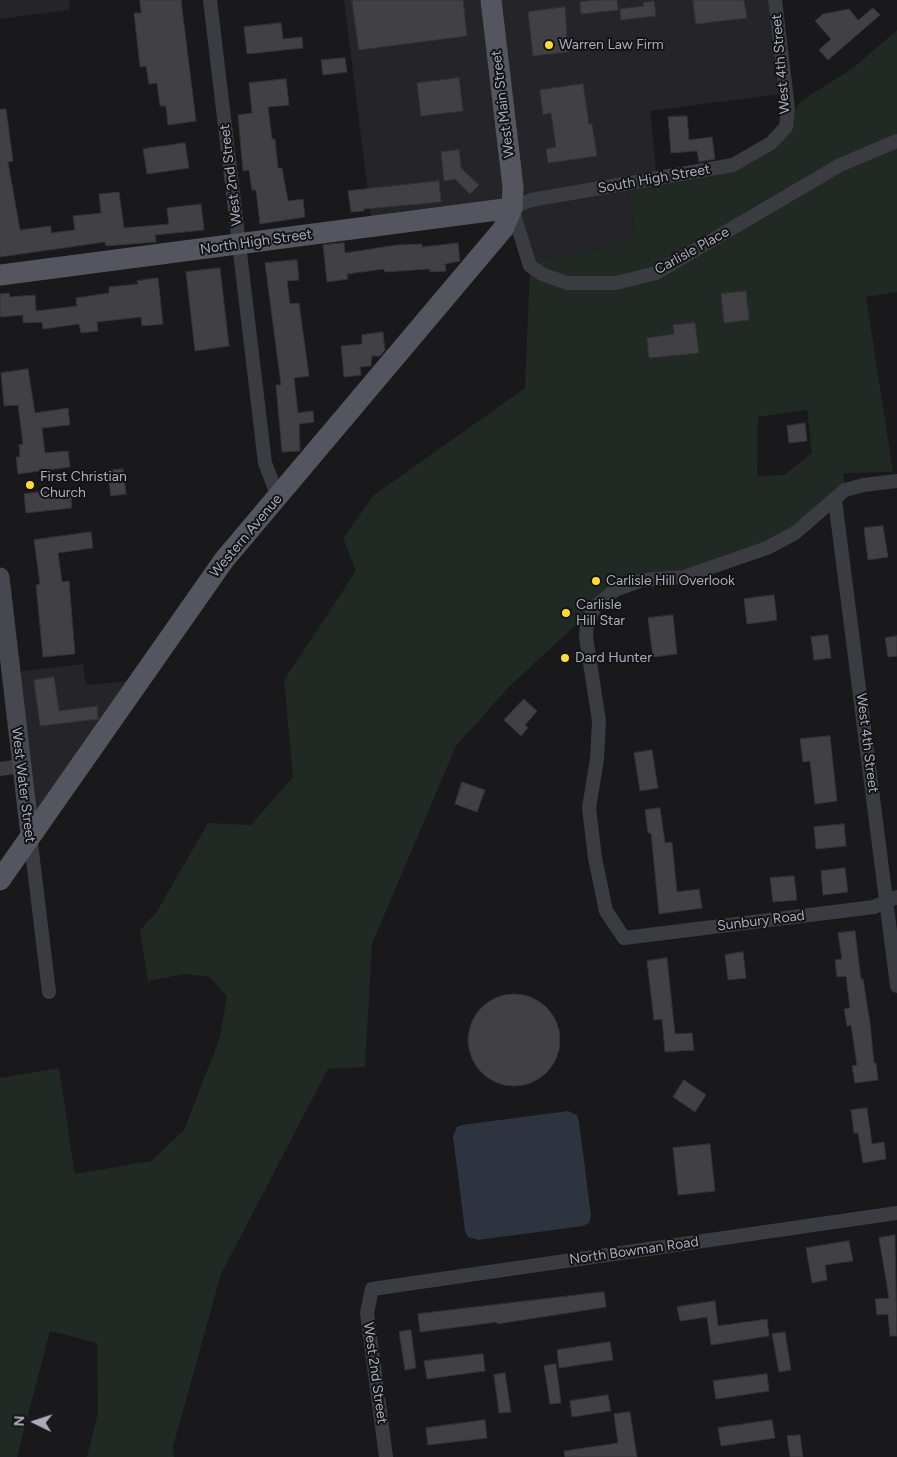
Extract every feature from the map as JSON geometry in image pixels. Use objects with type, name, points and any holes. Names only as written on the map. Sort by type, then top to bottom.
[{"type":"main road","name":"West Main Street","points":[[491,0],[513,187],[512,208]]},
{"type":"main road","name":"North High Street","points":[[0,275],[512,208]]},
{"type":"main road","name":"Western Avenue","points":[[0,880],[224,560],[503,229],[512,208]]},
{"type":"street","name":"West 2nd Street","points":[[210,0],[265,463],[278,497]]},
{"type":"street","name":"West 4th Street","points":[[775,0],[788,108],[786,127]]},
{"type":"street","name":"South High Street","points":[[512,208],[531,200],[733,165],[771,143],[786,127]]},
{"type":"street","name":"Carlisle Place","points":[[512,208],[530,266],[542,274],[567,283],[616,283],[656,273],[840,165],[897,141]]},
{"type":"street","points":[[834,500],[845,490],[864,485],[897,482]]},
{"type":"street","name":"West 4th Street","points":[[834,500],[892,899],[897,986]]},
{"type":"street","name":"Sunbury Road","points":[[834,500],[781,542],[684,577],[643,580],[629,584],[615,590],[595,607],[587,624],[586,637],[598,721],[597,759],[589,808],[590,820],[601,893],[606,911],[624,938],[874,907],[892,899]]},
{"type":"street","name":"West Water Street","points":[[0,577],[20,766],[49,992]]},
{"type":"street","points":[[0,769],[20,766]]},
{"type":"street","name":"North Bowman Road","points":[[372,1289],[897,1213]]},
{"type":"street","name":"West 2nd Street","points":[[372,1289],[367,1313],[386,1457]]},
{"type":"shaded area","points":[[0,0],[69,0],[70,10],[0,19]]},
{"type":"shaded area","points":[[344,0],[770,0],[781,94],[650,111],[657,179],[627,184],[635,234],[593,251],[528,259],[512,208],[372,226]]},
{"type":"shaded area","points":[[897,30],[897,292],[866,297],[893,472],[843,473],[845,490],[767,548],[643,580],[595,607],[509,687],[456,746],[372,944],[365,1067],[328,1069],[221,1274],[173,1447],[174,1457],[87,1457],[98,1413],[97,1343],[50,1331],[17,1457],[0,1457],[0,1078],[59,1068],[75,1174],[151,1161],[184,1130],[219,1040],[227,997],[210,977],[185,974],[148,981],[140,930],[156,913],[208,823],[251,825],[293,777],[284,680],[356,571],[343,538],[374,495],[525,388],[530,266],[528,259],[593,251],[635,234],[627,184],[733,165],[777,137],[801,101],[853,68]],"holes":[[[807,410],[812,453],[784,475],[757,476],[758,417]]]},
{"type":"shaded area","points":[[83,664],[86,685],[131,681],[32,817],[15,672]]},
{"type":"water","points":[[568,1111],[577,1115],[579,1121],[591,1216],[589,1223],[583,1226],[478,1240],[468,1237],[465,1231],[453,1136],[457,1127]]},
{"type":"building","points":[[140,0],[181,0],[196,121],[168,125],[166,106],[160,106],[157,83],[149,84],[146,66],[140,67],[134,13],[141,13]]},
{"type":"building","points":[[352,0],[463,0],[467,36],[359,50]]},
{"type":"building","points":[[617,0],[618,10],[581,14],[580,2]]},
{"type":"building","points":[[693,0],[744,0],[747,18],[696,24]]},
{"type":"building","points":[[654,1],[656,16],[621,20],[620,9],[644,6],[643,3]]},
{"type":"building","points":[[565,7],[568,52],[533,56],[528,12]]},
{"type":"building","points":[[873,8],[880,15],[828,60],[819,50],[831,39],[815,21],[823,14],[849,9],[858,20]]},
{"type":"building","points":[[281,23],[283,39],[302,37],[303,48],[247,54],[244,27]]},
{"type":"building","points":[[345,58],[347,72],[323,75],[321,60]]},
{"type":"building","points":[[459,78],[463,111],[421,116],[417,83]]},
{"type":"building","points":[[286,79],[289,105],[268,107],[272,139],[275,139],[278,168],[282,168],[288,201],[303,199],[305,217],[260,224],[256,190],[252,190],[249,170],[243,171],[238,115],[252,113],[249,83]]},
{"type":"building","points":[[583,84],[589,124],[592,124],[597,156],[548,163],[546,149],[556,147],[551,113],[543,115],[540,90]]},
{"type":"building","points":[[0,109],[6,109],[13,161],[8,162],[20,230],[51,226],[51,233],[75,230],[73,216],[101,213],[99,194],[119,192],[124,228],[169,224],[167,208],[201,204],[204,230],[155,235],[156,242],[106,246],[105,242],[0,257]]},
{"type":"building","points":[[687,116],[689,140],[712,137],[715,159],[699,162],[697,151],[671,153],[668,117]]},
{"type":"building","points":[[185,143],[189,168],[147,174],[143,149]]},
{"type":"building","points":[[459,150],[461,168],[479,185],[470,194],[455,179],[444,181],[441,152]]},
{"type":"building","points":[[439,181],[441,202],[364,209],[364,211],[351,212],[348,191]]},
{"type":"building","points":[[344,243],[345,253],[397,245],[422,244],[422,247],[458,243],[460,261],[445,264],[446,271],[430,272],[430,269],[385,272],[384,269],[347,274],[348,279],[327,282],[323,245]]},
{"type":"building","points":[[297,260],[299,280],[287,281],[290,304],[299,303],[309,376],[294,378],[298,413],[313,411],[314,422],[299,424],[300,451],[282,452],[276,385],[281,385],[265,263]]},
{"type":"building","points":[[220,268],[229,346],[195,351],[186,272]]},
{"type":"building","points":[[158,278],[163,324],[142,326],[141,317],[97,322],[98,331],[81,333],[79,324],[43,329],[42,322],[23,323],[23,315],[0,317],[0,294],[9,293],[10,297],[35,295],[36,311],[77,306],[76,298],[109,293],[109,287],[138,284],[137,281]]},
{"type":"building","points":[[746,291],[749,320],[724,323],[721,294]]},
{"type":"building","points":[[695,323],[699,353],[649,358],[647,338],[674,334],[673,325]]},
{"type":"building","points":[[383,332],[385,350],[380,356],[372,356],[371,366],[360,367],[361,375],[344,377],[341,346],[362,344],[362,335]]},
{"type":"building","points":[[28,369],[35,413],[68,408],[70,425],[42,428],[45,453],[68,451],[70,467],[18,474],[16,457],[20,457],[19,445],[23,444],[18,405],[4,406],[1,373]]},
{"type":"building","points":[[805,423],[807,441],[789,443],[787,426]]},
{"type":"building","points":[[123,469],[126,494],[111,496],[107,471]]},
{"type":"building","points":[[70,489],[72,508],[26,513],[24,494]]},
{"type":"building","points":[[883,526],[888,557],[868,560],[864,528]]},
{"type":"building","points":[[91,532],[93,548],[58,553],[62,582],[69,581],[75,654],[43,657],[36,585],[40,584],[34,540]]},
{"type":"building","points":[[774,595],[777,620],[747,624],[744,599]]},
{"type":"building","points":[[673,615],[677,654],[653,657],[648,618]]},
{"type":"building","points":[[828,635],[831,658],[814,660],[811,637]]},
{"type":"building","points":[[897,636],[897,656],[888,657],[885,638]]},
{"type":"building","points":[[54,677],[59,711],[97,706],[98,719],[40,726],[34,680]]},
{"type":"building","points":[[524,699],[537,711],[525,725],[528,728],[521,736],[504,720]]},
{"type":"building","points":[[830,736],[837,801],[815,804],[810,761],[803,762],[800,739]]},
{"type":"building","points":[[652,750],[658,788],[640,791],[634,753]]},
{"type":"building","points":[[462,782],[485,790],[477,812],[455,804]]},
{"type":"building","points":[[660,808],[665,843],[672,842],[677,892],[699,889],[702,908],[659,914],[651,833],[648,833],[645,810]]},
{"type":"building","points":[[844,824],[846,846],[816,849],[814,827]]},
{"type":"building","points":[[845,868],[848,892],[823,895],[821,871]]},
{"type":"building","points":[[794,876],[797,900],[773,902],[770,878]]},
{"type":"building","points":[[855,931],[878,1080],[855,1083],[852,1066],[857,1065],[851,1025],[847,1026],[844,1009],[850,1008],[846,976],[837,977],[835,960],[842,959],[838,933]]},
{"type":"building","points":[[743,952],[746,978],[728,980],[725,955]]},
{"type":"building","points":[[667,958],[675,1034],[692,1033],[694,1050],[665,1052],[662,1019],[654,1020],[647,961]]},
{"type":"building","points":[[514,994],[532,997],[547,1007],[557,1022],[560,1040],[557,1058],[547,1073],[532,1083],[514,1086],[496,1083],[481,1073],[471,1058],[468,1040],[471,1022],[481,1007],[496,997]]},
{"type":"building","points":[[684,1080],[706,1095],[695,1112],[673,1097]]},
{"type":"building","points":[[867,1108],[872,1144],[884,1142],[886,1159],[863,1163],[858,1133],[854,1133],[851,1110]]},
{"type":"building","points":[[710,1144],[715,1191],[678,1195],[673,1148]]},
{"type":"building","points":[[895,1235],[897,1336],[890,1336],[888,1314],[877,1315],[875,1299],[889,1298],[879,1238]]},
{"type":"building","points":[[849,1241],[853,1261],[825,1265],[827,1280],[812,1283],[806,1248]]},
{"type":"building","points":[[604,1292],[606,1307],[497,1324],[497,1322],[420,1332],[418,1314]]},
{"type":"building","points":[[715,1301],[718,1326],[767,1319],[769,1336],[711,1345],[707,1317],[680,1321],[677,1307]]},
{"type":"building","points":[[411,1330],[416,1368],[405,1370],[399,1332]]},
{"type":"building","points":[[785,1332],[791,1370],[779,1372],[772,1334]]},
{"type":"building","points":[[610,1342],[613,1360],[559,1368],[557,1350]]},
{"type":"building","points":[[483,1354],[485,1371],[427,1379],[424,1361]]},
{"type":"building","points":[[556,1364],[561,1403],[550,1404],[544,1366]]},
{"type":"building","points":[[505,1373],[511,1412],[499,1413],[494,1375]]},
{"type":"building","points":[[767,1374],[769,1391],[716,1399],[713,1381]]},
{"type":"building","points":[[608,1395],[611,1411],[572,1417],[570,1401]]},
{"type":"building","points":[[630,1412],[637,1457],[565,1457],[564,1451],[618,1443],[614,1414]]},
{"type":"building","points":[[485,1420],[487,1438],[428,1445],[426,1428]]},
{"type":"building","points":[[772,1420],[775,1438],[721,1446],[718,1428]]},
{"type":"building","points":[[800,1435],[803,1457],[790,1457],[787,1436]]},
{"type":"place","name":"Warren Law Firm","points":[[549,45]]},
{"type":"place","name":"First Christian Church","points":[[30,485]]},
{"type":"place","name":"Carlisle Hill Overlook","points":[[596,581]]},
{"type":"place","name":"Carlisle Hill Star","points":[[566,613]]},
{"type":"place","name":"Dard Hunter","points":[[565,658]]}]
